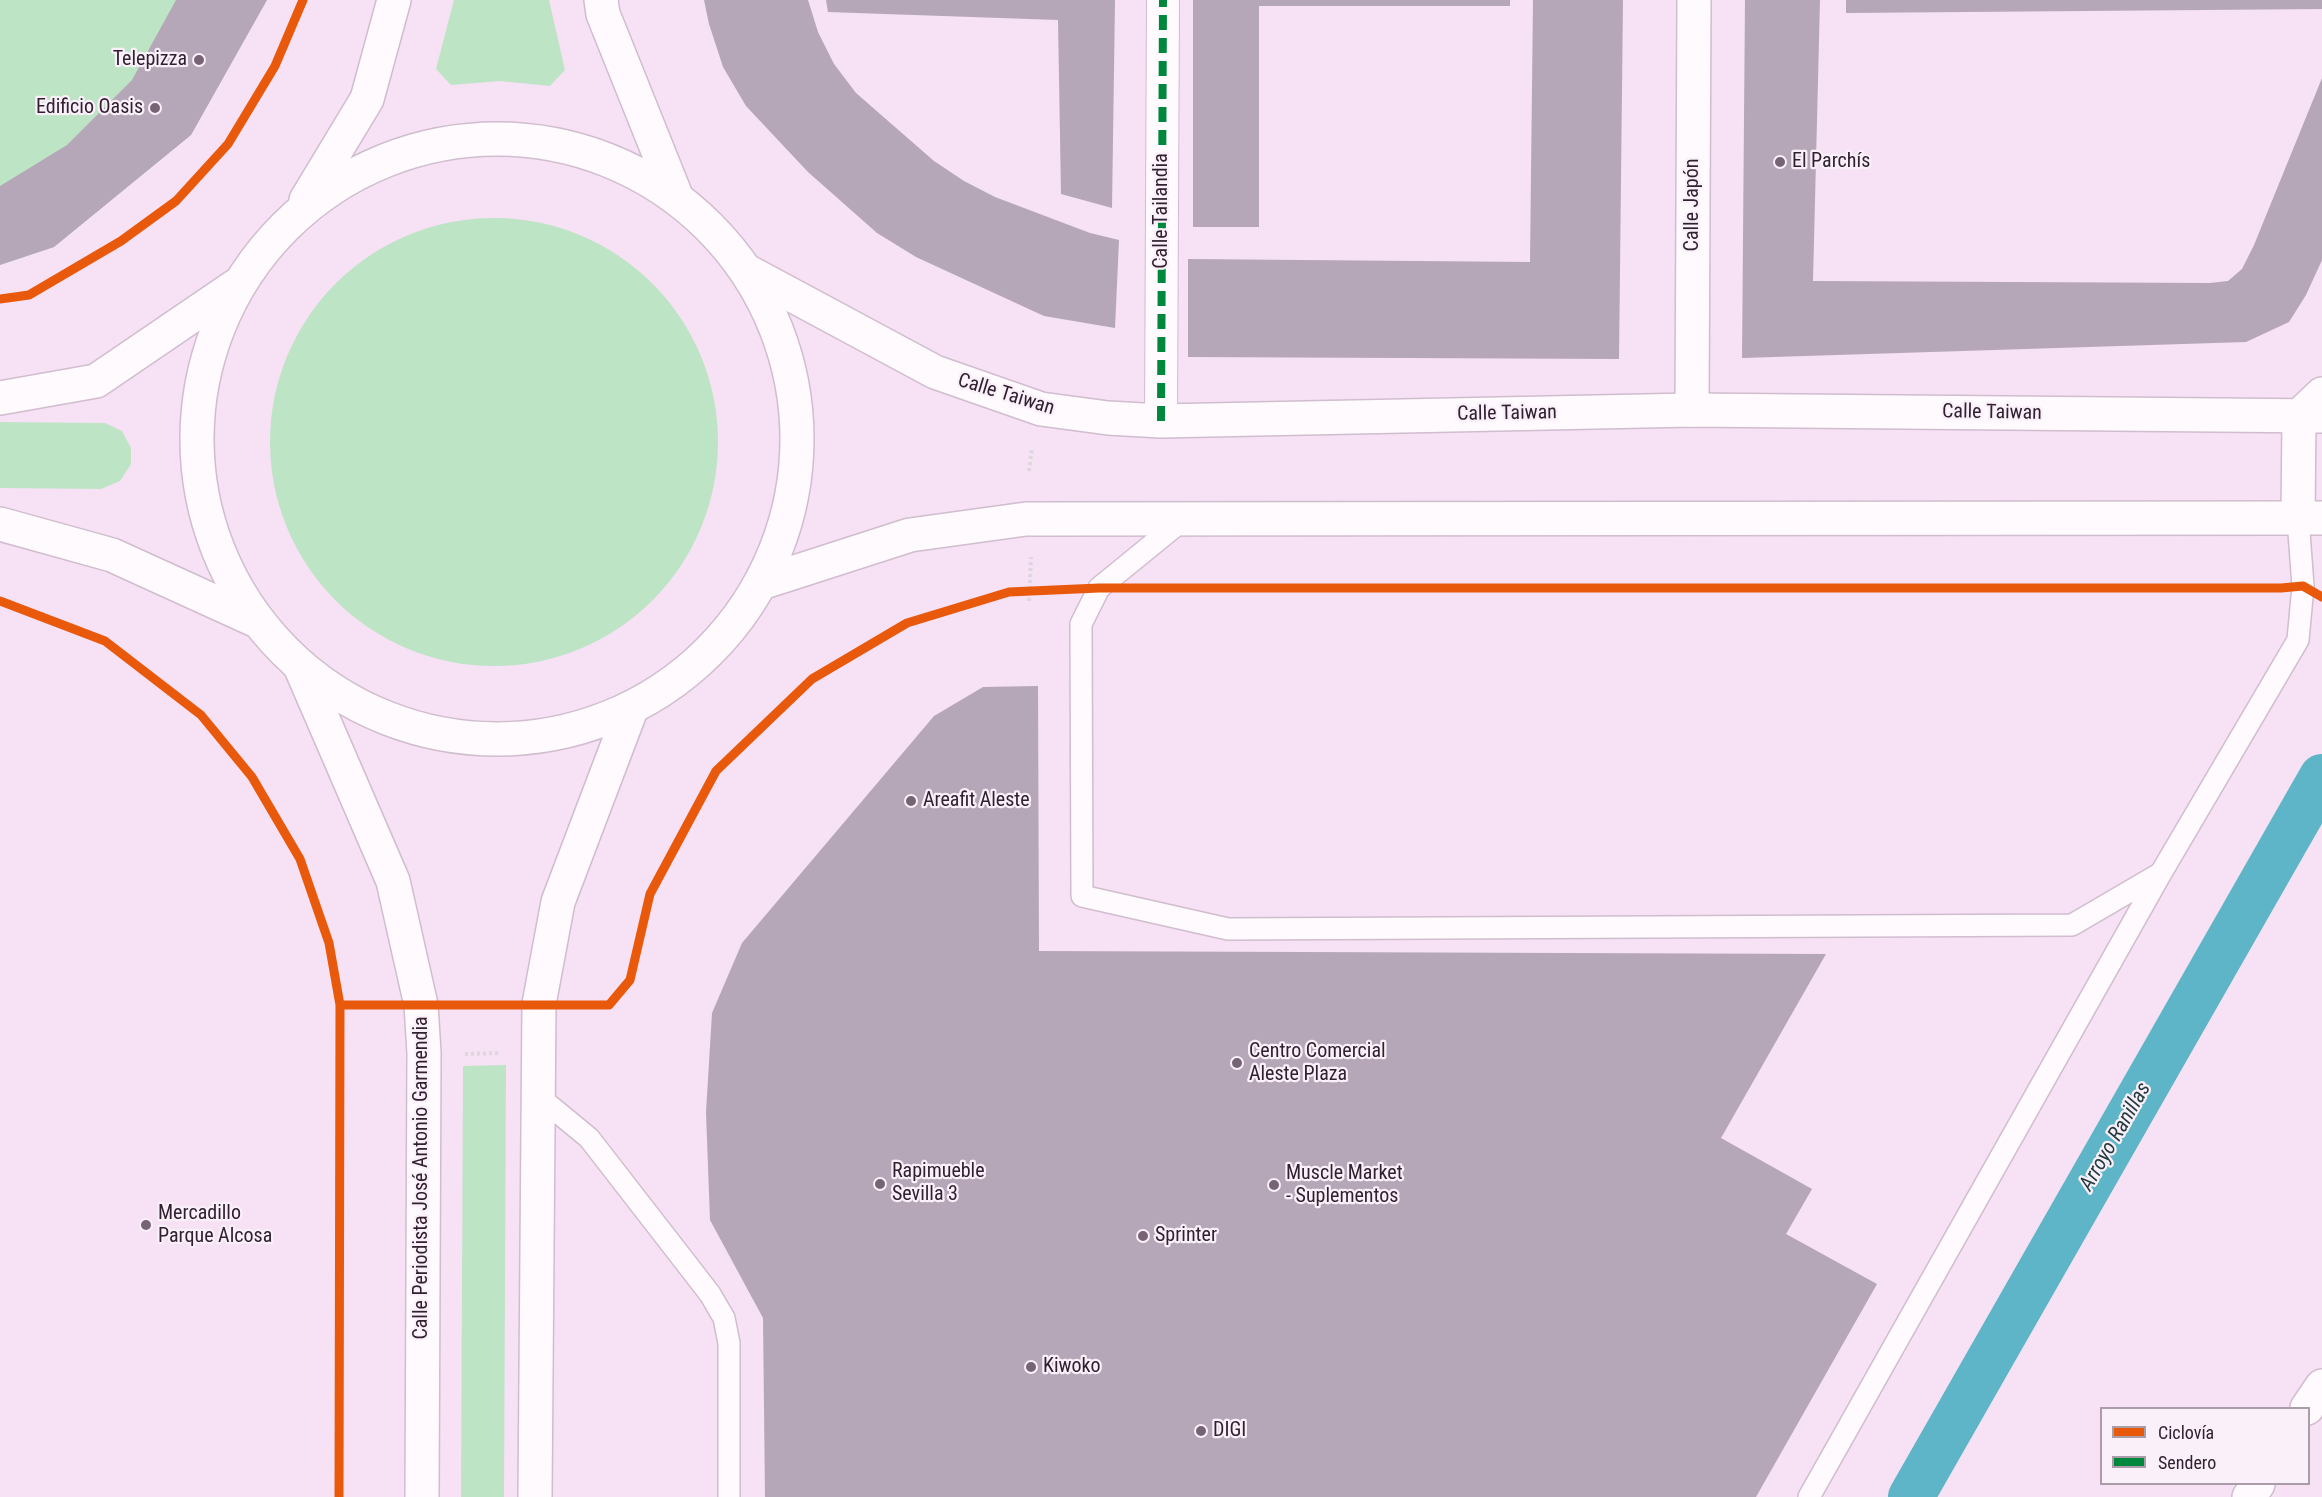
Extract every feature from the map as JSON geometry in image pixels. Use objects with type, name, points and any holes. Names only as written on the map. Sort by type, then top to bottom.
[{"type":"street","points":[[298,214],[367,99],[394,0]]},
{"type":"street","points":[[601,0],[603,14],[676,196]]},
{"type":"street","name":"Calle Tailandia","points":[[1161,421],[1163,0]]},
{"type":"street","name":"Calle Japón","points":[[1692,410],[1694,0]]},
{"type":"street","points":[[484,138],[535,140],[585,151],[633,169],[676,196],[714,231],[747,271],[773,319],[790,370],[797,424],[794,479],[782,532],[761,582],[741,613],[718,641],[663,689],[632,707],[591,724],[548,735],[503,740],[459,738],[416,729],[374,714],[335,693],[300,666],[257,621],[233,584],[214,543],[202,499],[197,454],[198,409],[206,365],[220,323],[241,282],[267,246],[298,214],[339,183],[385,160],[433,144],[484,138]]},
{"type":"street","name":"Calle Taiwan","points":[[747,271],[935,372],[1041,409],[1108,418],[1161,421],[1692,410],[2310,416]]},
{"type":"street","points":[[0,398],[96,381],[241,282]]},
{"type":"street","points":[[761,582],[910,535],[1026,519],[2310,519],[2310,416],[2322,394]]},
{"type":"street","points":[[0,524],[112,555],[257,621]]},
{"type":"street","name":"Calle Periodista José Antonio Garmendia","points":[[300,666],[393,881],[421,1005],[424,1053],[422,1497]]},
{"type":"street","points":[[535,1497],[539,1004],[558,902],[632,707]]},
{"type":"street","points":[[2308,1407],[2322,1386]]},
{"type":"lane","points":[[1185,519],[1099,588],[1081,624],[1082,896],[1228,929],[2072,925],[2161,873]]},
{"type":"lane","points":[[1809,1497],[2161,873],[2298,640],[2310,519]]},
{"type":"lane","points":[[537,1096],[589,1138],[695,1275],[724,1318],[729,1343],[729,1497]]},
{"type":"path","points":[[1029,471],[1032,445]]},
{"type":"path","points":[[1030,596],[1031,548]]},
{"type":"path","points":[[1020,592],[1030,596],[1099,588]]},
{"type":"path","points":[[465,1054],[505,1053]]},
{"type":"green space","points":[[0,0],[267,0],[191,135],[54,247],[0,265]]},
{"type":"green space","points":[[454,0],[549,0],[565,70],[550,86],[500,81],[451,85],[436,69]]},
{"type":"green space","points":[[494,218],[538,222],[580,235],[618,256],[652,284],[680,318],[701,356],[714,398],[718,442],[714,486],[701,528],[680,566],[652,600],[618,628],[580,649],[538,662],[494,666],[450,662],[408,649],[370,628],[336,600],[308,566],[287,528],[274,486],[270,442],[274,398],[287,356],[308,318],[336,284],[370,256],[408,235],[450,222]]},
{"type":"green space","points":[[0,422],[105,423],[122,431],[131,448],[131,464],[120,481],[101,489],[0,488]]},
{"type":"green space","points":[[506,1065],[504,1497],[461,1497],[463,1066]]},
{"type":"building","name":"Edificio Oasis","points":[[176,0],[267,0],[191,135],[54,247],[0,265],[0,186],[67,145],[132,80]]},
{"type":"building","points":[[704,0],[808,0],[818,32],[834,64],[856,93],[934,161],[964,181],[995,197],[1090,233],[1119,240],[1115,328],[1044,316],[916,257],[877,233],[808,172],[746,106],[723,67]]},
{"type":"building","points":[[826,0],[1115,0],[1112,208],[1061,194],[1058,20],[828,12]]},
{"type":"building","points":[[1193,0],[1510,0],[1510,6],[1259,6],[1259,227],[1193,227]]},
{"type":"building","points":[[1533,0],[1623,0],[1619,359],[1188,357],[1188,259],[1530,262]]},
{"type":"building","name":"El Parchís","points":[[1745,0],[1820,0],[1813,281],[2210,283],[2228,281],[2242,269],[2254,245],[2322,78],[2322,260],[2306,295],[2289,322],[2246,342],[1742,358]]},
{"type":"building","points":[[1846,0],[2322,0],[2322,9],[1846,13]]},
{"type":"building","name":"Centro Comercial Aleste Plaza","points":[[1038,686],[1039,951],[1826,954],[1721,1138],[1812,1189],[1786,1234],[1877,1284],[1756,1497],[765,1497],[763,1318],[710,1220],[706,1112],[712,1013],[742,943],[934,716],[983,687]]},
{"type":"waterway","name":"Arroyo Ranillas","points":[[1911,1497],[2322,777]]},
{"type":"marked path","points":[[1161,421],[1163,0]]},
{"type":"cycle path","points":[[0,299],[29,295],[121,241],[176,201],[228,144],[275,66],[303,0]]},
{"type":"cycle path","points":[[340,1005],[609,1005],[630,980],[650,894],[716,771],[812,679],[907,623],[1009,592],[1099,588],[2281,588],[2303,586],[2322,597]]},
{"type":"cycle path","points":[[0,601],[105,641],[201,715],[252,777],[300,859],[329,943],[340,1005],[339,1497]]},
{"type":"place","name":"Telepizza","points":[[199,60]]},
{"type":"place","name":"Edificio Oasis","points":[[155,108]]},
{"type":"place","name":"El Parchís","points":[[1780,162]]},
{"type":"place","name":"Areafit Aleste","points":[[911,801]]},
{"type":"place","name":"Centro Comercial Aleste Plaza","points":[[1237,1063]]},
{"type":"place","name":"Rapimueble Sevilla 3","points":[[880,1184]]},
{"type":"place","name":"Muscle Market - Suplementos","points":[[1274,1185]]},
{"type":"place","name":"Mercadillo Parque Alcosa","points":[[146,1225]]},
{"type":"place","name":"Sprinter","points":[[1143,1236]]},
{"type":"place","name":"Kiwoko","points":[[1031,1367]]},
{"type":"place","name":"DIGI","points":[[1201,1431]]}]
